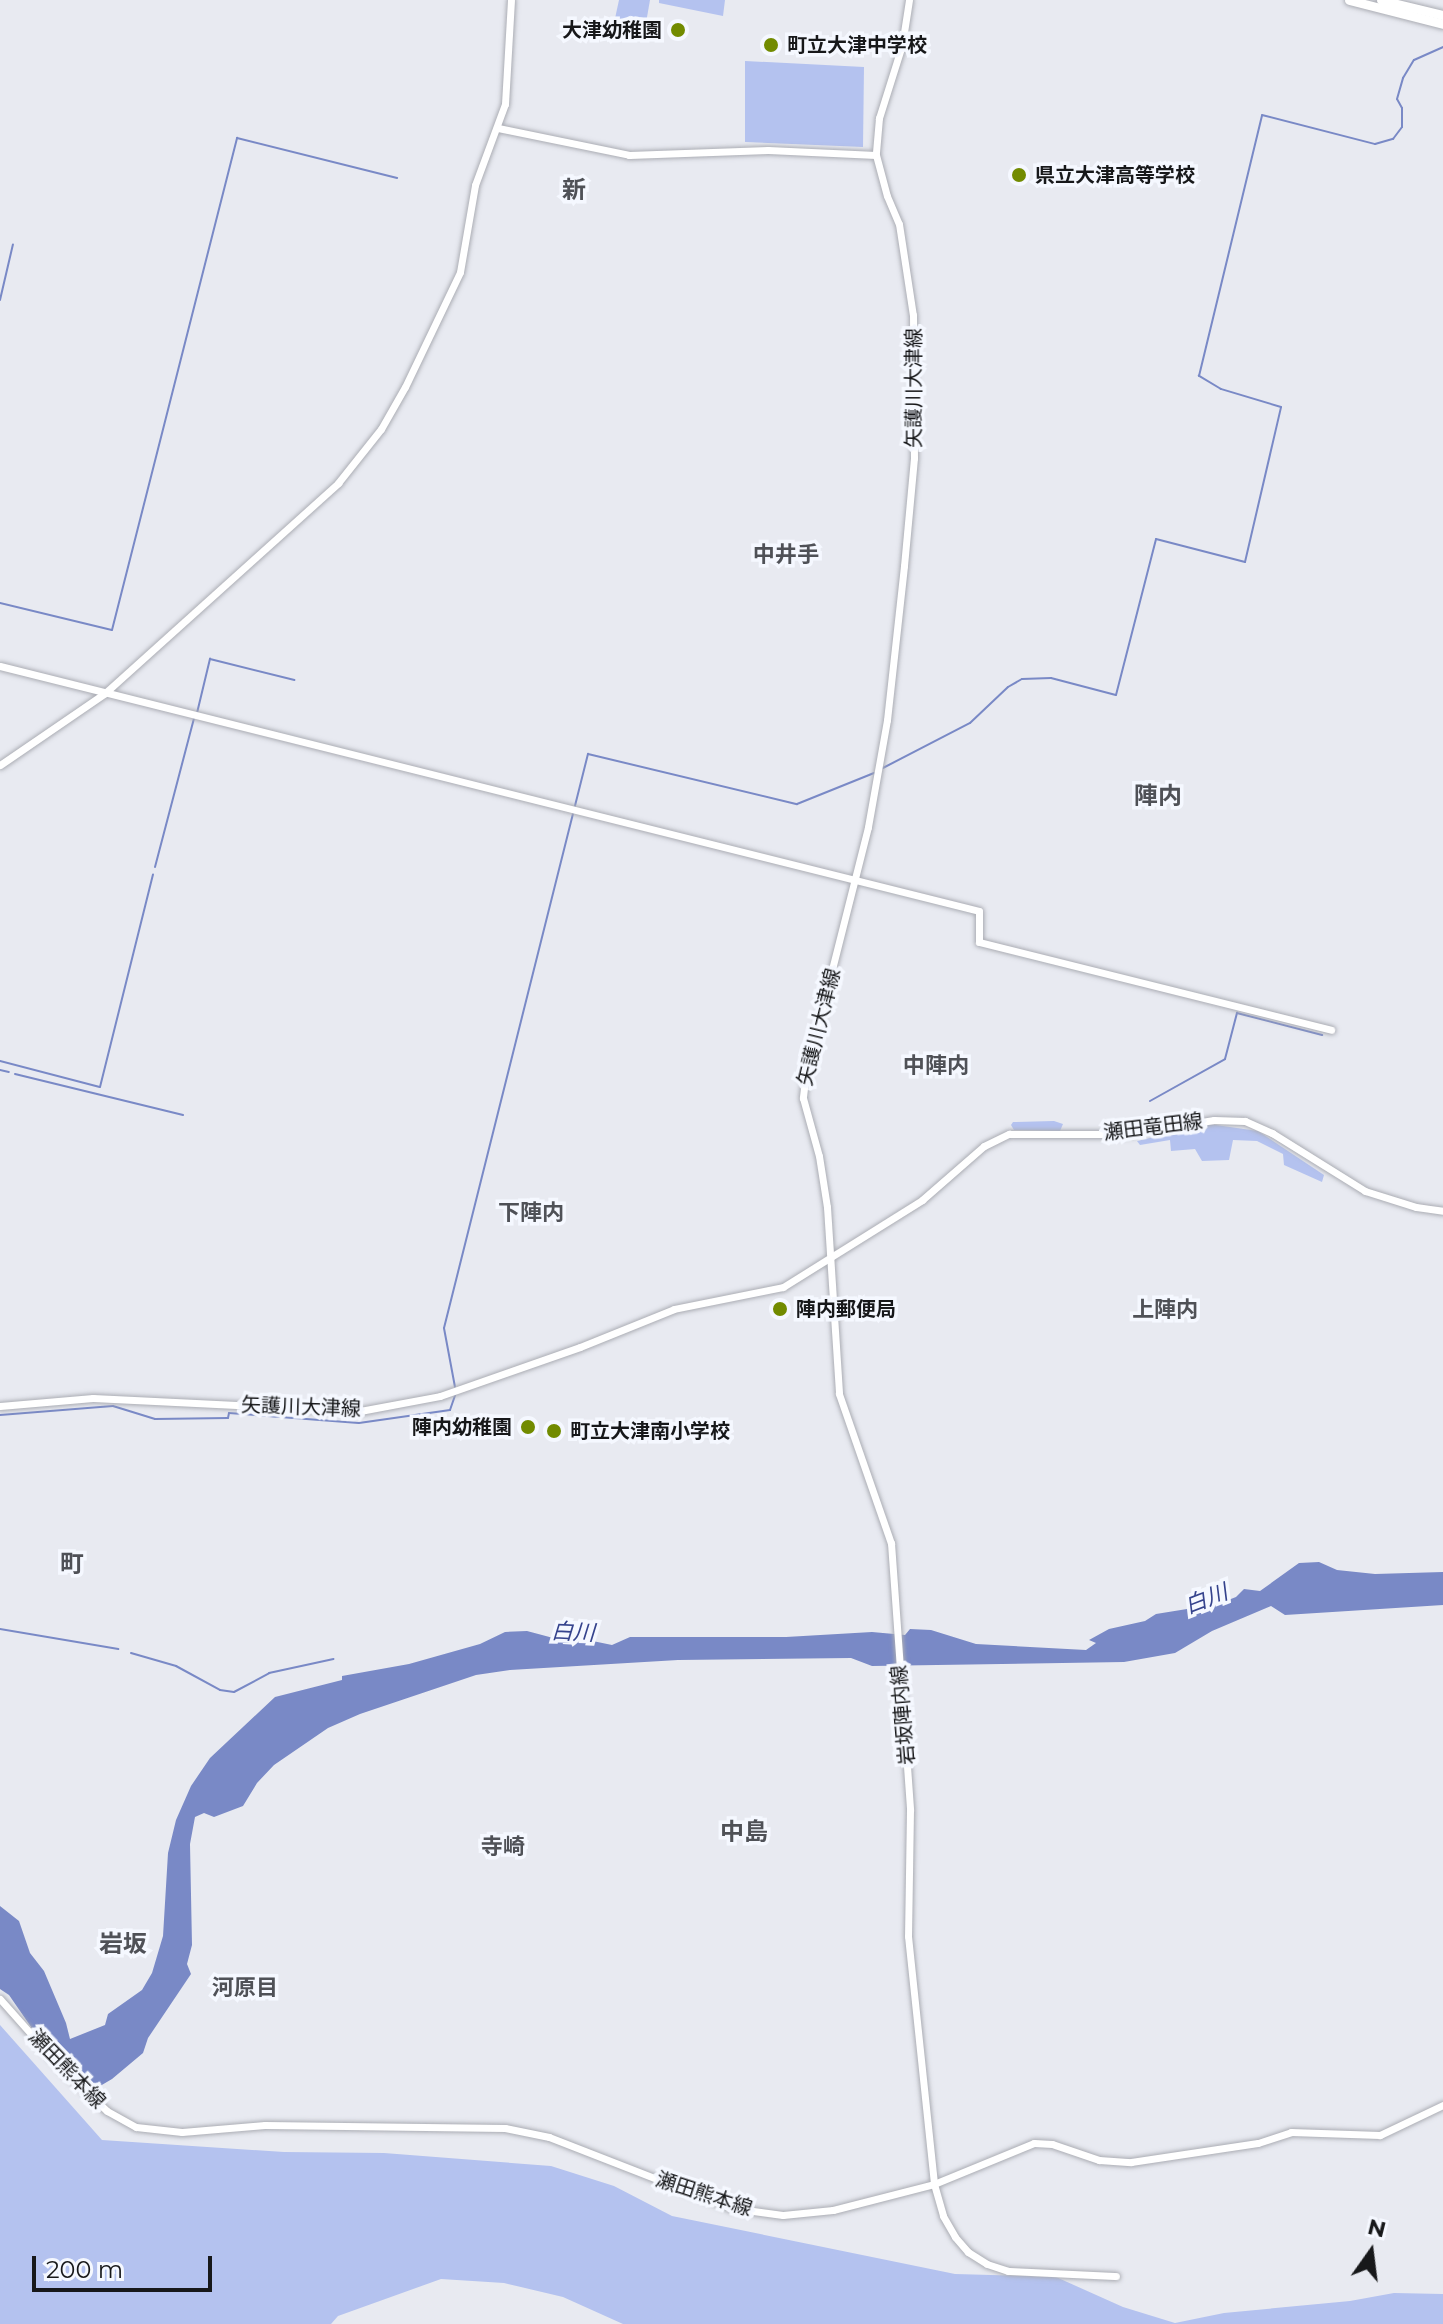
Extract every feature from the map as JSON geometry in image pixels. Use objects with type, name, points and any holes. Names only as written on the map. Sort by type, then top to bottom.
[{"type":"highway","points":[[1349,0],[1443,24]]},
{"type":"highway","points":[[1381,0],[1443,15]]},
{"type":"main road","points":[[0,765],[105,693],[338,483],[381,429],[460,272],[470,233],[475,185],[498,128],[508,80],[511,0]]},
{"type":"main road","name":"矢護川大津線","points":[[0,1406],[93,1398],[360,1411],[386,1407],[478,1385],[674,1309],[783,1287],[830,1254],[823,1179],[805,1108],[803,1086],[856,882],[887,720],[914,458],[913,315],[899,224],[887,196],[876,155],[881,105],[898,59],[909,0]]},
{"type":"main road","points":[[498,128],[629,155],[753,150],[876,155]]},
{"type":"main road","points":[[0,666],[979,911],[979,942],[1331,1030]]},
{"type":"main road","name":"瀬田竜田線","points":[[830,1254],[922,1200],[995,1139],[1034,1133],[1125,1134],[1214,1120],[1245,1121],[1262,1127],[1365,1191],[1443,1211]]},
{"type":"main road","name":"岩坂陣内線","points":[[830,1254],[839,1394],[887,1527],[910,1810],[908,1936],[934,2184],[943,2216],[955,2237],[968,2252],[987,2264],[1008,2271],[1116,2276]]},
{"type":"main road","name":"瀬田熊本線","points":[[0,1999],[63,2070],[107,2111],[119,2120],[152,2131],[265,2125],[505,2128],[549,2137],[731,2208],[783,2215],[846,2207],[934,2184],[1034,2143],[1052,2144],[1099,2160],[1131,2162],[1258,2143],[1291,2132],[1380,2135],[1443,2105]]},
{"type":"shaded area","points":[[619,0],[650,0],[643,40],[611,37]]},
{"type":"shaded area","points":[[659,0],[725,0],[723,16],[659,3]]},
{"type":"shaded area","points":[[745,61],[864,67],[863,147],[745,142]]},
{"type":"shaded area","points":[[1054,1121],[1063,1124],[1060,1131],[1014,1130],[1011,1125],[1013,1122]]},
{"type":"shaded area","points":[[1209,1124],[1258,1131],[1324,1175],[1322,1182],[1284,1165],[1283,1154],[1257,1141],[1233,1140],[1229,1160],[1202,1161],[1195,1149],[1171,1151],[1170,1140],[1140,1145],[1137,1141]]},
{"type":"shaded area","points":[[1319,1562],[1337,1570],[1375,1574],[1443,1572],[1443,1605],[1285,1615],[1271,1606],[1212,1631],[1175,1653],[1124,1662],[872,1666],[851,1658],[678,1660],[510,1670],[476,1675],[328,1728],[274,1765],[257,1783],[243,1806],[214,1817],[204,1813],[195,1817],[190,1844],[192,1945],[187,1964],[191,1974],[148,2038],[143,2053],[112,2079],[95,2089],[84,2083],[69,2063],[40,2040],[9,1995],[0,1989],[0,1906],[19,1921],[30,1953],[44,1971],[70,2039],[105,2025],[108,2014],[142,1990],[152,1973],[163,1936],[168,1853],[176,1820],[191,1786],[210,1758],[275,1697],[342,1680],[342,1676],[409,1664],[480,1644],[505,1632],[527,1631],[572,1643],[583,1639],[612,1645],[630,1637],[786,1637],[872,1632],[905,1635],[910,1629],[931,1630],[976,1644],[1086,1650],[1096,1643],[1089,1640],[1109,1629],[1145,1621],[1156,1614],[1218,1604],[1236,1597],[1244,1589],[1260,1591],[1299,1563]]},
{"type":"shaded area","points":[[0,2025],[102,2140],[284,2152],[384,2153],[551,2166],[614,2186],[672,2216],[955,2274],[1056,2277],[1123,2307],[1175,2323],[1224,2313],[1350,2301],[1394,2293],[1443,2294],[1443,2324],[623,2324],[563,2297],[504,2283],[441,2279],[338,2316],[331,2324],[0,2324]]},
{"type":"waterway","points":[[879,770],[970,723],[1008,687],[1022,679],[1051,678],[1116,695],[1156,539],[1245,562],[1281,407],[1221,389],[1199,376],[1262,115],[1375,144],[1393,139],[1402,127],[1402,108],[1397,99],[1403,78],[1414,60],[1443,47]]},
{"type":"waterway","points":[[0,603],[112,630],[237,138],[397,178]]},
{"type":"waterway","points":[[0,300],[13,244]]},
{"type":"waterway","points":[[197,713],[210,659],[294,680]]},
{"type":"waterway","points":[[155,867],[194,718]]},
{"type":"waterway","points":[[455,1387],[444,1328],[588,754],[797,804],[874,773]]},
{"type":"waterway","points":[[0,1061],[100,1087],[153,875]]},
{"type":"waterway","points":[[1150,1101],[1225,1059],[1237,1013],[1322,1035]]},
{"type":"waterway","points":[[0,1070],[9,1072]]},
{"type":"waterway","points":[[15,1074],[183,1115]]},
{"type":"waterway","points":[[0,1415],[113,1406],[155,1419],[228,1418],[229,1413],[359,1423],[450,1410],[456,1393]]},
{"type":"waterway","points":[[0,1629],[118,1649]]},
{"type":"waterway","points":[[131,1653],[176,1666],[220,1690],[234,1692],[269,1673],[333,1659]]},
{"type":"place","name":"大津幼稚園","points":[[678,30]]},
{"type":"place","name":"町立大津中学校","points":[[771,45]]},
{"type":"place","name":"県立大津高等学校","points":[[1019,175]]},
{"type":"place","name":"陣内郵便局","points":[[780,1309]]},
{"type":"place","name":"陣内幼稚園","points":[[528,1427]]},
{"type":"place","name":"町立大津南小学校","points":[[554,1431]]},
{"type":"district","name":"新","points":[[574,190]]},
{"type":"district","name":"中井手","points":[[786,555]]},
{"type":"district","name":"陣内","points":[[1158,796]]},
{"type":"district","name":"中陣内","points":[[936,1066]]},
{"type":"district","name":"下陣内","points":[[531,1213]]},
{"type":"district","name":"上陣内","points":[[1165,1310]]},
{"type":"district","name":"町","points":[[72,1564]]},
{"type":"district","name":"中島","points":[[744,1832]]},
{"type":"district","name":"寺崎","points":[[503,1847]]},
{"type":"district","name":"岩坂","points":[[123,1944]]},
{"type":"district","name":"河原目","points":[[245,1988]]},
{"type":"water label","name":"白川","points":[[1206,1599]]},
{"type":"water label","name":"白川","points":[[573,1632]]}]
